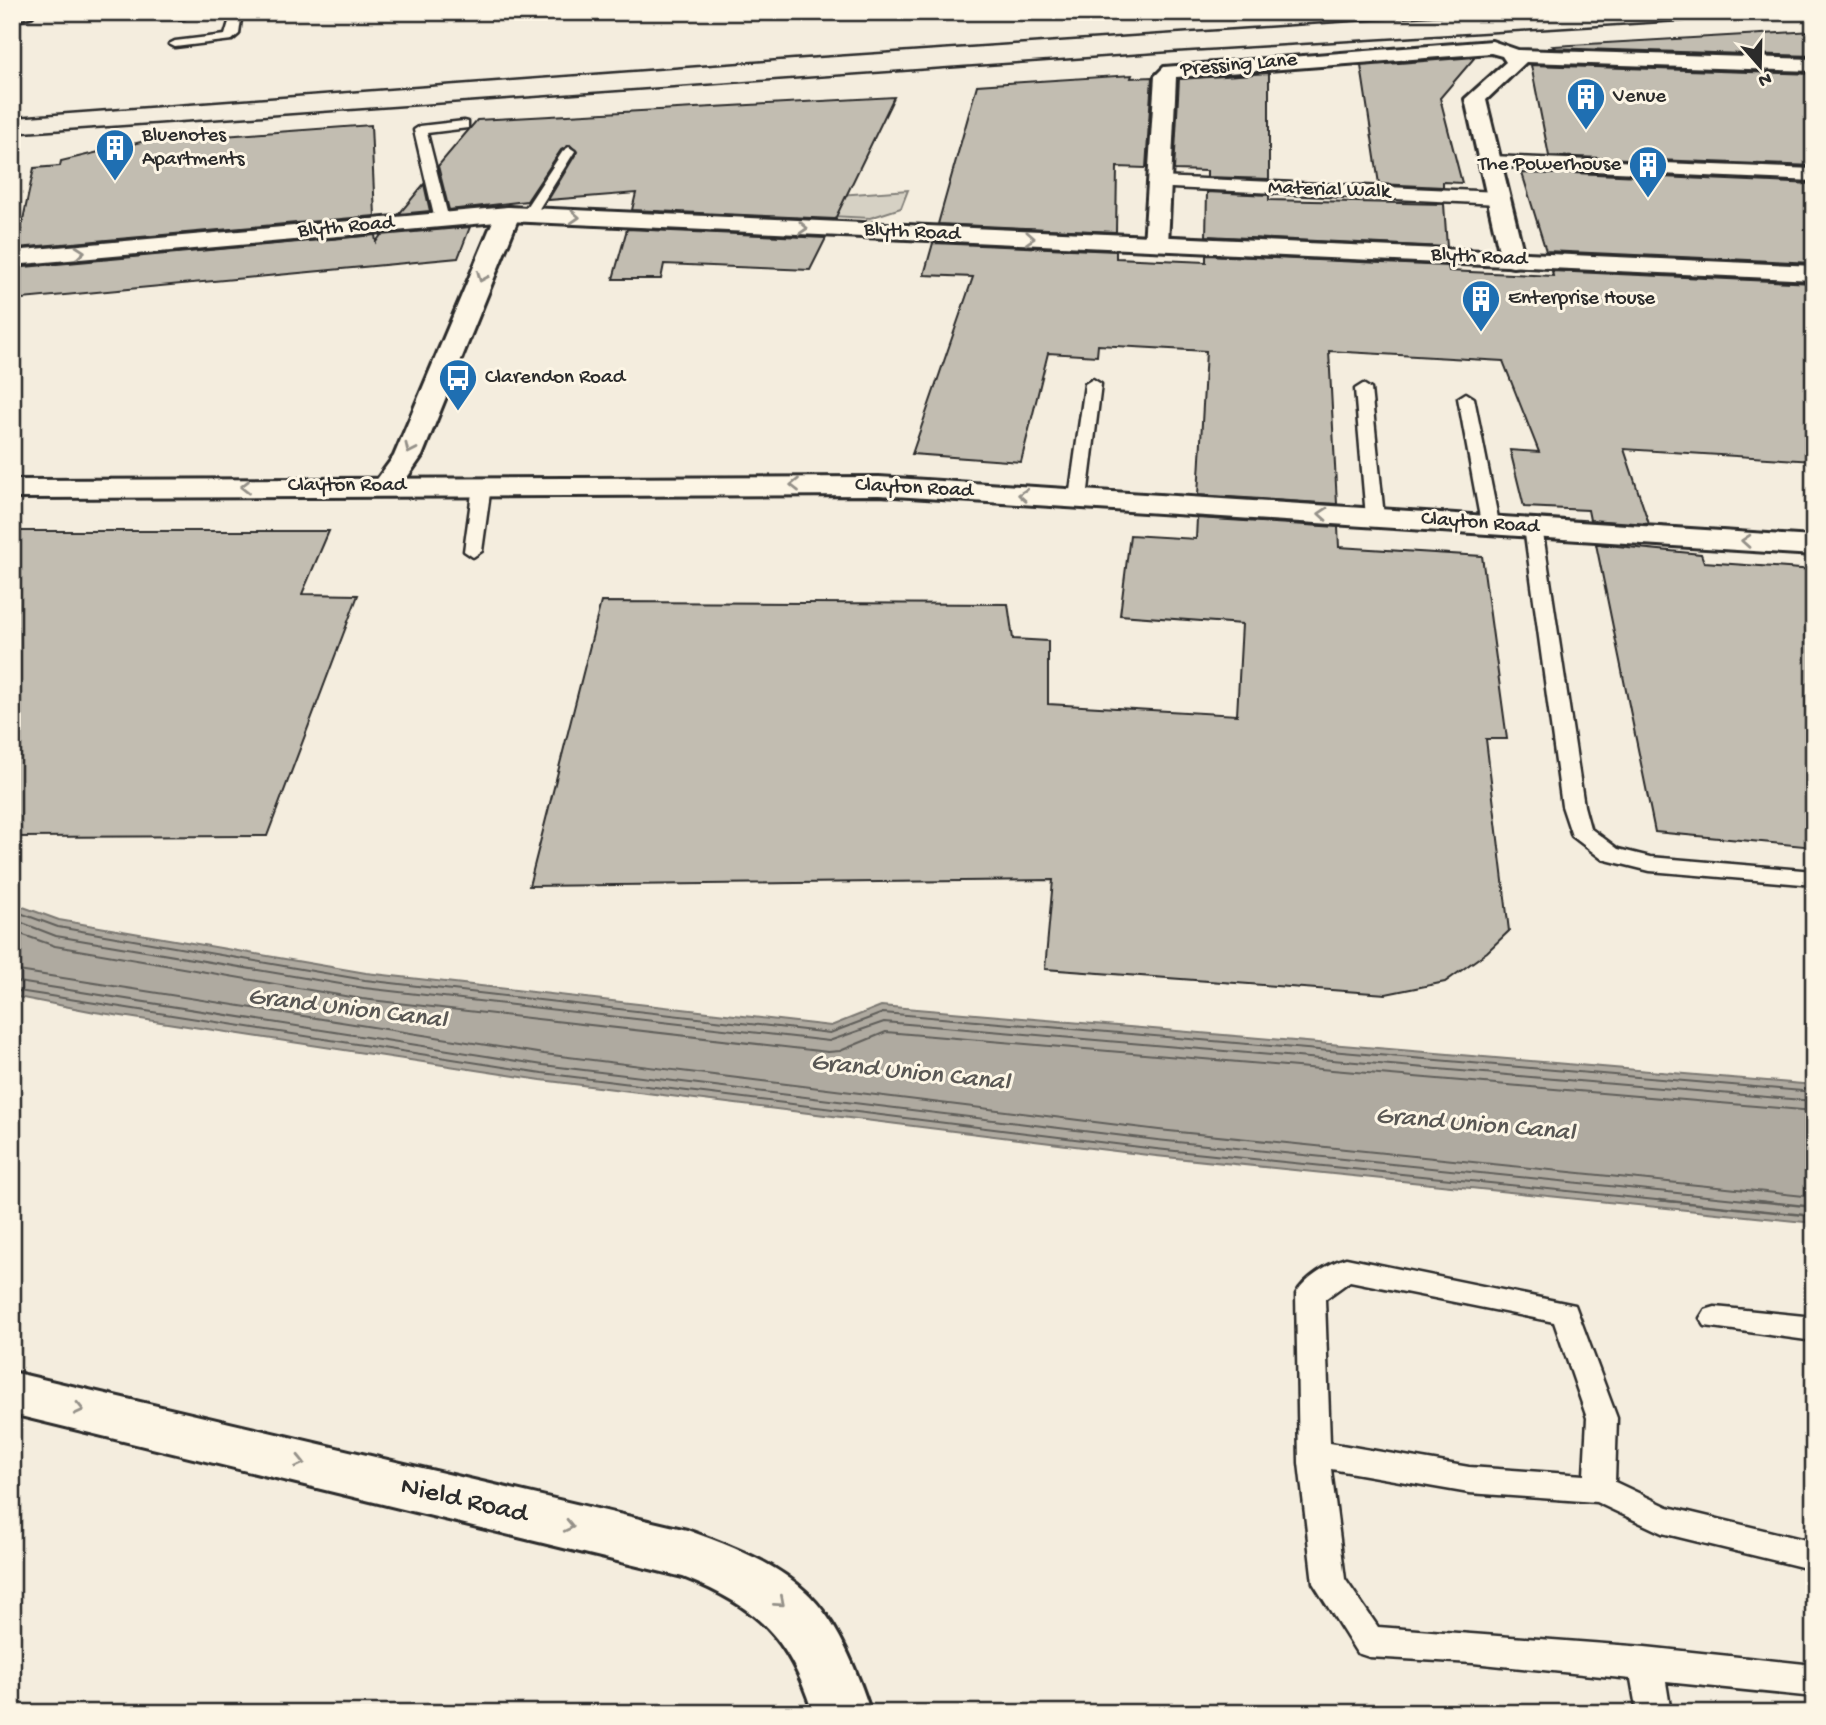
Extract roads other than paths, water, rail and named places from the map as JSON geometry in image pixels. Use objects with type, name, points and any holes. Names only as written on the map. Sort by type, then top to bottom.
[{"type":"street","points":[[12,16],[26,12]]},
{"type":"street","points":[[120,12],[184,12]]},
{"type":"street","name":"Pressing Lane","points":[[1156,244],[1165,76],[1171,71],[1492,47],[1509,52],[1512,56],[1814,65]]},
{"type":"street","points":[[1512,56],[1517,62],[1475,99],[1513,260]]},
{"type":"street","points":[[1490,162],[1814,175]]},
{"type":"street","name":"Material Walk","points":[[1158,183],[1499,198]]},
{"type":"street","points":[[387,486],[408,457],[518,215]]},
{"type":"street","name":"Blyth Road","points":[[12,258],[518,215],[1814,273]]},
{"type":"street","name":"Clayton Road","points":[[12,489],[879,486],[1490,523],[1814,546]]},
{"type":"street","name":"Nield Road","points":[[12,1394],[673,1550],[721,1566],[753,1581],[783,1603],[809,1632],[828,1668],[842,1713]]},
{"type":"lane","points":[[175,44],[228,38],[233,34],[237,12]]},
{"type":"lane","points":[[442,220],[420,130],[464,125]]},
{"type":"lane","points":[[518,215],[569,151]]},
{"type":"lane","points":[[1078,498],[1093,384]]},
{"type":"lane","points":[[1363,388],[1375,517]]},
{"type":"lane","points":[[1466,398],[1490,523]]},
{"type":"lane","points":[[473,551],[482,486]]},
{"type":"lane","points":[[1533,527],[1573,806],[1580,831],[1610,854],[1650,864],[1814,878]]},
{"type":"lane","points":[[1599,1489],[1602,1418],[1565,1313],[1346,1269],[1310,1294],[1315,1453],[1329,1583],[1369,1642],[1645,1663],[1814,1681]]},
{"type":"lane","points":[[1715,1318],[1814,1329]]},
{"type":"lane","points":[[1315,1453],[1469,1480],[1599,1489],[1662,1519],[1814,1556]]},
{"type":"lane","points":[[1645,1663],[1654,1713]]},
{"type":"water","name":"Grand Union Canal","points":[[12,903],[59,920],[366,973],[831,1026],[881,1006],[1814,1085],[1814,1223],[1156,1156],[541,1080],[95,1012],[12,996]]},
{"type":"railway","points":[[12,117],[804,58],[1490,12]]},
{"type":"railway","points":[[1479,20],[1595,12]]},
{"type":"railway","points":[[1595,16],[1642,12]]},
{"type":"railway","points":[[12,134],[1173,52],[1814,13]]},
{"type":"place","name":"Venue","points":[[1586,131]]},
{"type":"place","name":"Bluenotes Apartments","points":[[115,182]]},
{"type":"place","name":"The Powerhouse","points":[[1648,199]]},
{"type":"place","name":"Enterprise House","points":[[1481,333]]},
{"type":"place","name":"Clarendon Road","points":[[458,412]]}]
